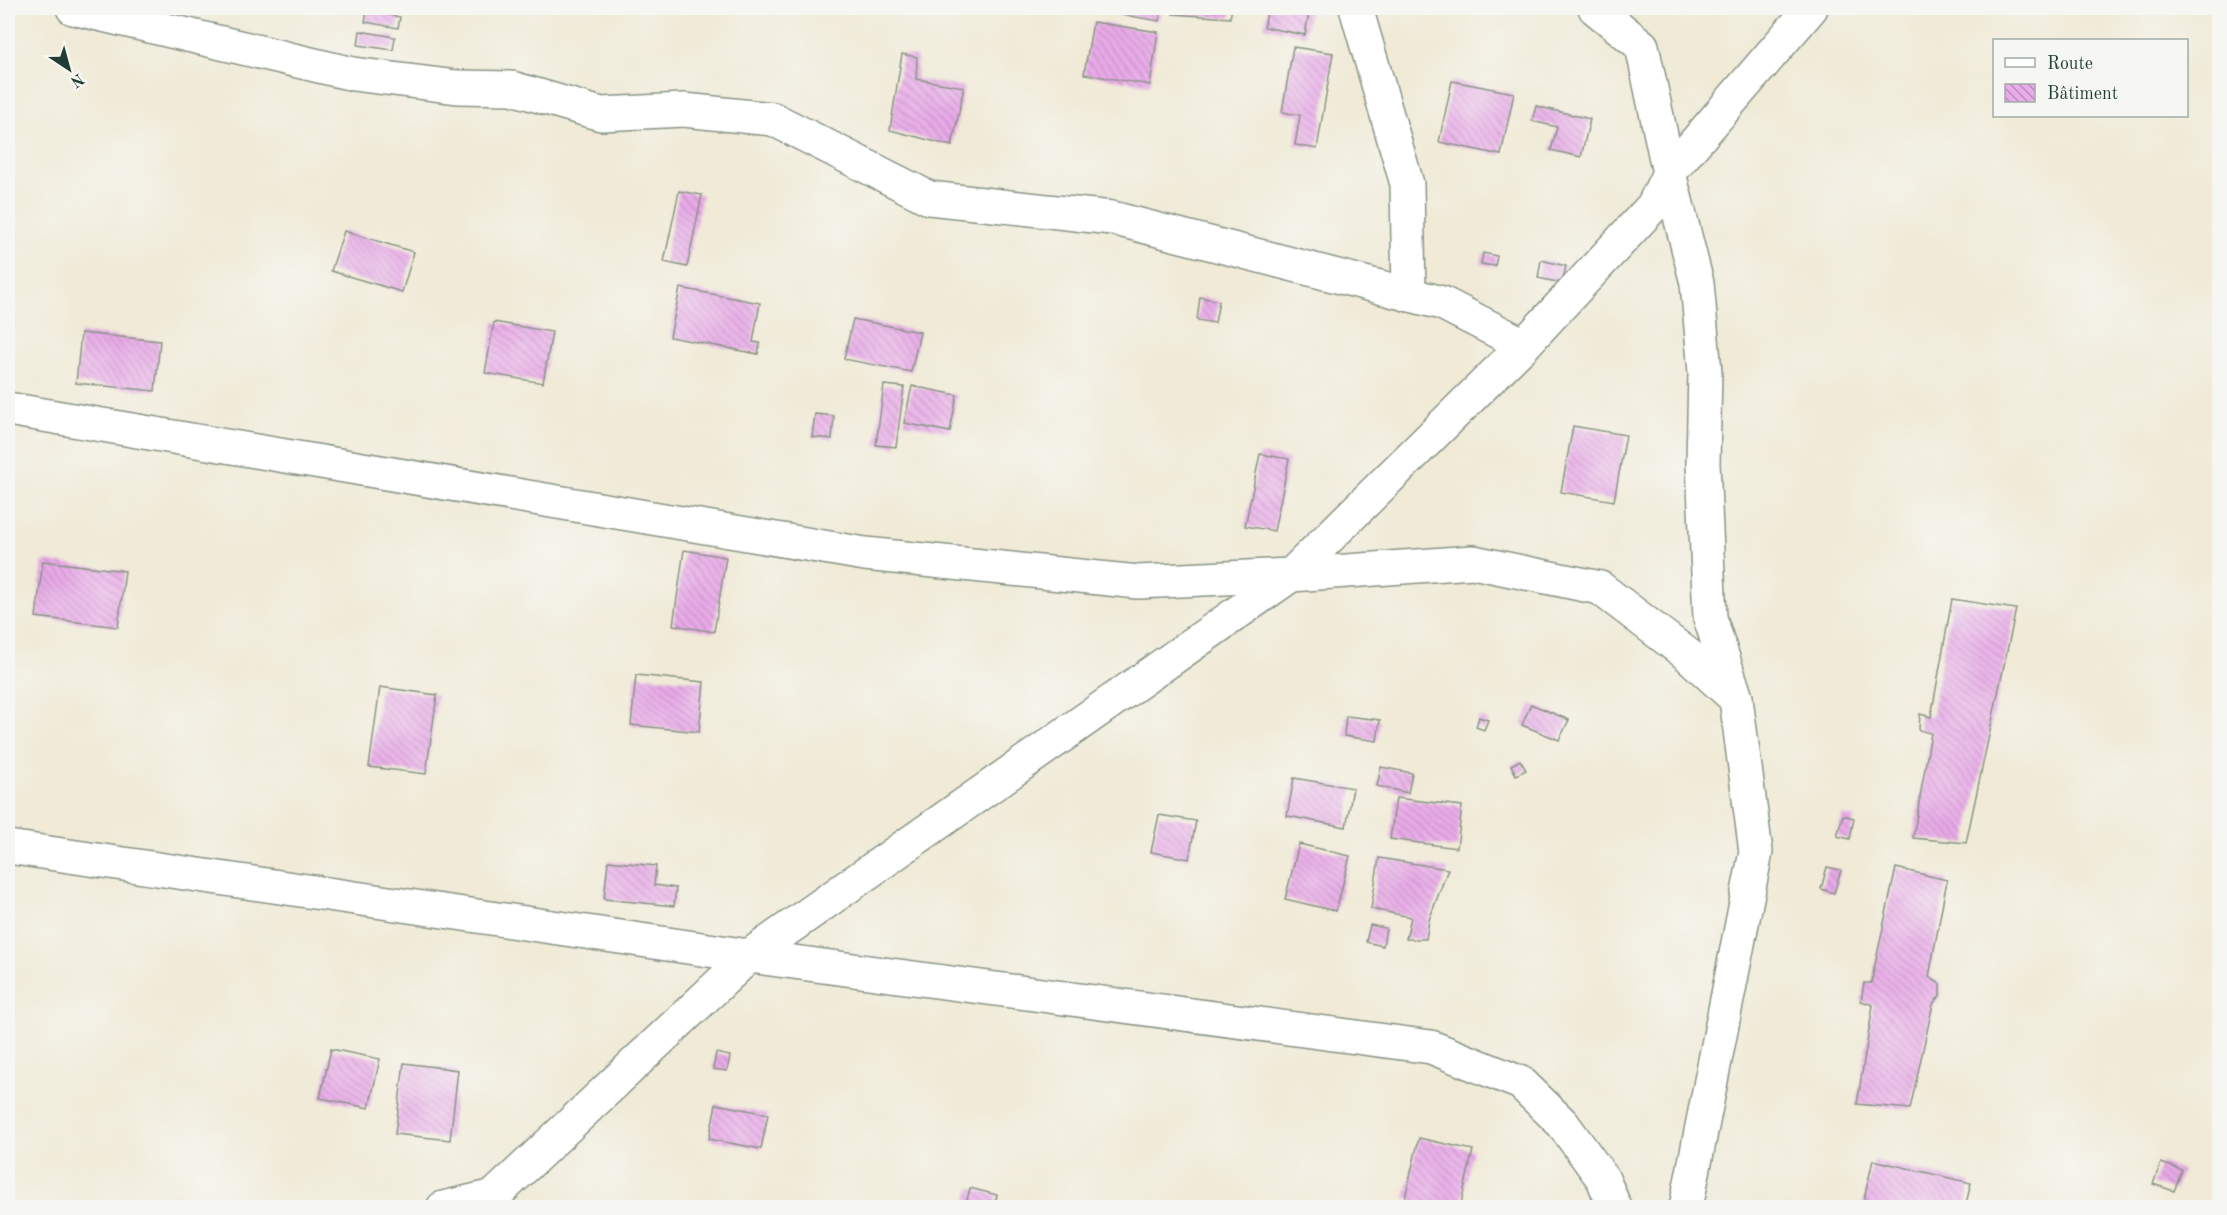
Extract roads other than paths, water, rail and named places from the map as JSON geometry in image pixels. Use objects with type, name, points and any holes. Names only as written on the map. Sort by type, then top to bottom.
[{"type":"street","points":[[73,8],[353,74],[457,87],[512,88],[601,114],[684,110],[773,120],[929,198],[1112,218],[1442,303],[1524,345]]},
{"type":"street","points":[[1356,8],[1407,184],[1409,294]]},
{"type":"street","points":[[1595,8],[1642,45],[1669,173],[1697,283],[1705,372],[1703,463],[1710,618],[1736,699],[1756,852],[1686,1208]]},
{"type":"street","points":[[444,1208],[494,1196],[749,956],[1291,575],[1524,345],[1653,206],[1669,173],[1811,8]]},
{"type":"street","points":[[8,409],[865,554],[1138,582],[1291,575],[1473,562],[1600,588],[1688,655],[1736,699]]},
{"type":"street","points":[[8,847],[749,956],[1431,1047],[1521,1083],[1563,1124],[1603,1179],[1615,1208]]}]
